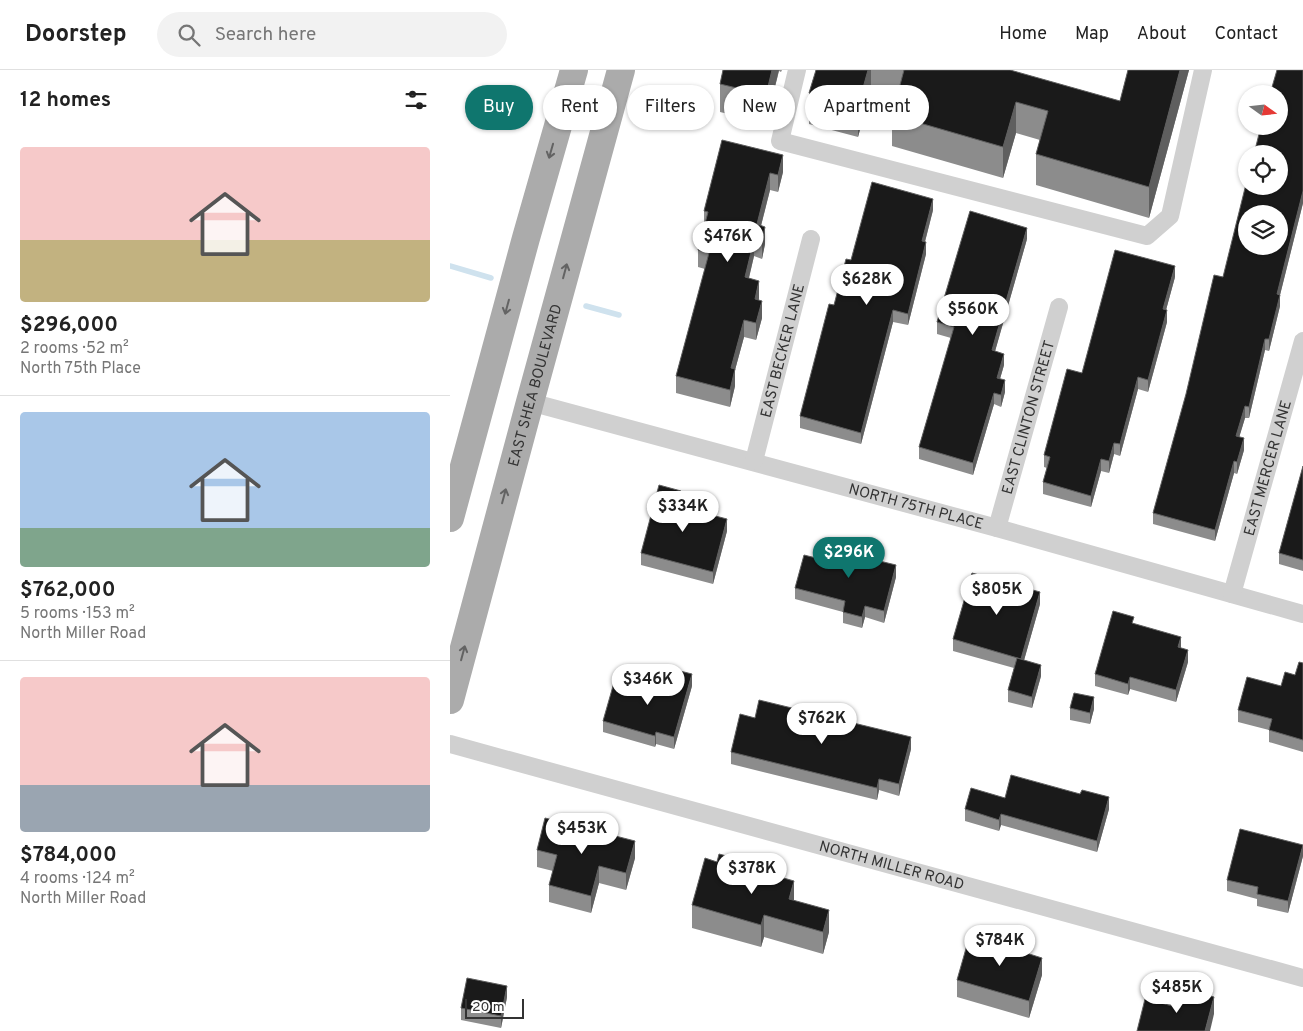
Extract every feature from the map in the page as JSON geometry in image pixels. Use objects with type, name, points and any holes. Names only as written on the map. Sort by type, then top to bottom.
[{"type":"main road","points":[[450,518],[574,70]]},
{"type":"main road","name":"EAST SHEA BOULEVARD","points":[[450,700],[621,70]]},
{"type":"street","points":[[797,70],[780,140],[1147,236],[1170,216],[1203,70]]},
{"type":"street","name":"EAST BECKER LANE","points":[[754,461],[811,239]]},
{"type":"street","name":"EAST CLINTON STREET","points":[[997,528],[1059,307]]},
{"type":"street","name":"EAST MERCER LANE","points":[[1232,594],[1303,340]]},
{"type":"street","name":"NORTH 75TH PLACE","points":[[530,402],[754,461],[1303,614]]},
{"type":"street","name":"NORTH MILLER ROAD","points":[[450,744],[1303,978]]},
{"type":"building","points":[[723,70],[772,70],[768,85],[720,84]]},
{"type":"building","points":[[816,70],[868,70],[864,85],[811,85]]},
{"type":"building","points":[[904,70],[1010,70],[1120,101],[1128,70],[1180,70],[1149,187],[1036,154],[1048,111],[1016,102],[1003,147],[929,126],[929,85],[900,85]]},
{"type":"building","points":[[1277,70],[1303,70],[1303,191],[1288,250],[1288,205],[1241,205],[1243,195],[1288,195],[1288,145],[1256,145],[1259,135],[1288,135],[1288,85],[1273,85]]},
{"type":"building","points":[[722,140],[783,155],[778,175],[770,173],[757,224],[765,227],[762,242],[754,240],[745,277],[759,281],[755,299],[762,301],[756,323],[744,320],[731,368],[735,369],[730,390],[676,376],[709,253],[698,250],[708,212],[704,211]]},
{"type":"building","points":[[872,182],[933,199],[922,241],[926,242],[908,314],[893,310],[861,433],[800,416],[829,304],[834,305],[846,259],[851,260]]},
{"type":"building","points":[[970,211],[1027,228],[992,350],[1004,354],[997,378],[1005,380],[1001,395],[994,393],[973,463],[919,447],[954,327],[937,322]]},
{"type":"building","points":[[1238,216],[1238,255],[1287,255],[1277,294],[1280,295],[1269,339],[1265,339],[1249,407],[1245,406],[1236,436],[1244,438],[1237,462],[1234,461],[1215,530],[1153,513],[1186,394],[1214,275],[1223,277]]},
{"type":"building","points":[[1115,250],[1175,266],[1163,309],[1167,310],[1148,380],[1138,377],[1120,444],[1114,443],[1109,461],[1101,459],[1091,496],[1043,482],[1050,457],[1044,455],[1067,369],[1082,373]]},
{"type":"building","points":[[1303,466],[1303,560],[1279,553]]},
{"type":"building","points":[[659,485],[681,491],[677,506],[727,519],[713,572],[641,553]]},
{"type":"building","points":[[853,539],[871,544],[867,558],[896,565],[884,611],[865,606],[862,617],[843,612],[845,601],[795,588],[804,555],[836,563],[839,551],[849,553]]},
{"type":"building","points":[[972,573],[1040,592],[1021,659],[953,639]]},
{"type":"building","points":[[1113,611],[1134,617],[1132,623],[1181,637],[1178,647],[1188,650],[1176,690],[1130,677],[1128,684],[1095,674]]},
{"type":"building","points":[[1017,658],[1041,665],[1032,697],[1008,690]]},
{"type":"building","points":[[1299,662],[1303,663],[1303,740],[1269,730],[1272,719],[1238,710],[1247,677],[1281,686],[1285,672],[1295,675]]},
{"type":"building","points":[[676,670],[692,674],[674,737],[656,732],[655,736],[603,721],[615,679],[669,694]]},
{"type":"building","points":[[1074,693],[1094,697],[1090,713],[1070,708]]},
{"type":"building","points":[[759,700],[911,737],[899,784],[879,779],[877,788],[731,752],[740,714],[755,718]]},
{"type":"building","points":[[1011,775],[1080,794],[1082,790],[1109,797],[1097,841],[1001,814],[999,820],[965,809],[971,788],[1005,798]]},
{"type":"building","points":[[545,818],[635,841],[626,873],[599,866],[591,896],[549,885],[557,855],[537,850]]},
{"type":"building","points":[[1240,829],[1303,845],[1288,901],[1257,894],[1258,887],[1227,880]]},
{"type":"building","points":[[719,854],[757,864],[756,870],[794,881],[789,899],[829,910],[823,932],[764,915],[761,925],[692,905],[705,858],[717,862]]},
{"type":"building","points":[[988,936],[1025,946],[1023,952],[1042,958],[1029,1001],[957,980],[969,938],[986,943]]},
{"type":"building","points":[[467,978],[507,986],[501,1016],[461,1008]]},
{"type":"building","points":[[1185,989],[1214,997],[1205,1031],[1137,1031],[1145,999],[1180,1008]]},
{"type":"waterway","points":[[450,266],[491,278]]},
{"type":"waterway","points":[[586,306],[619,315]]}]
